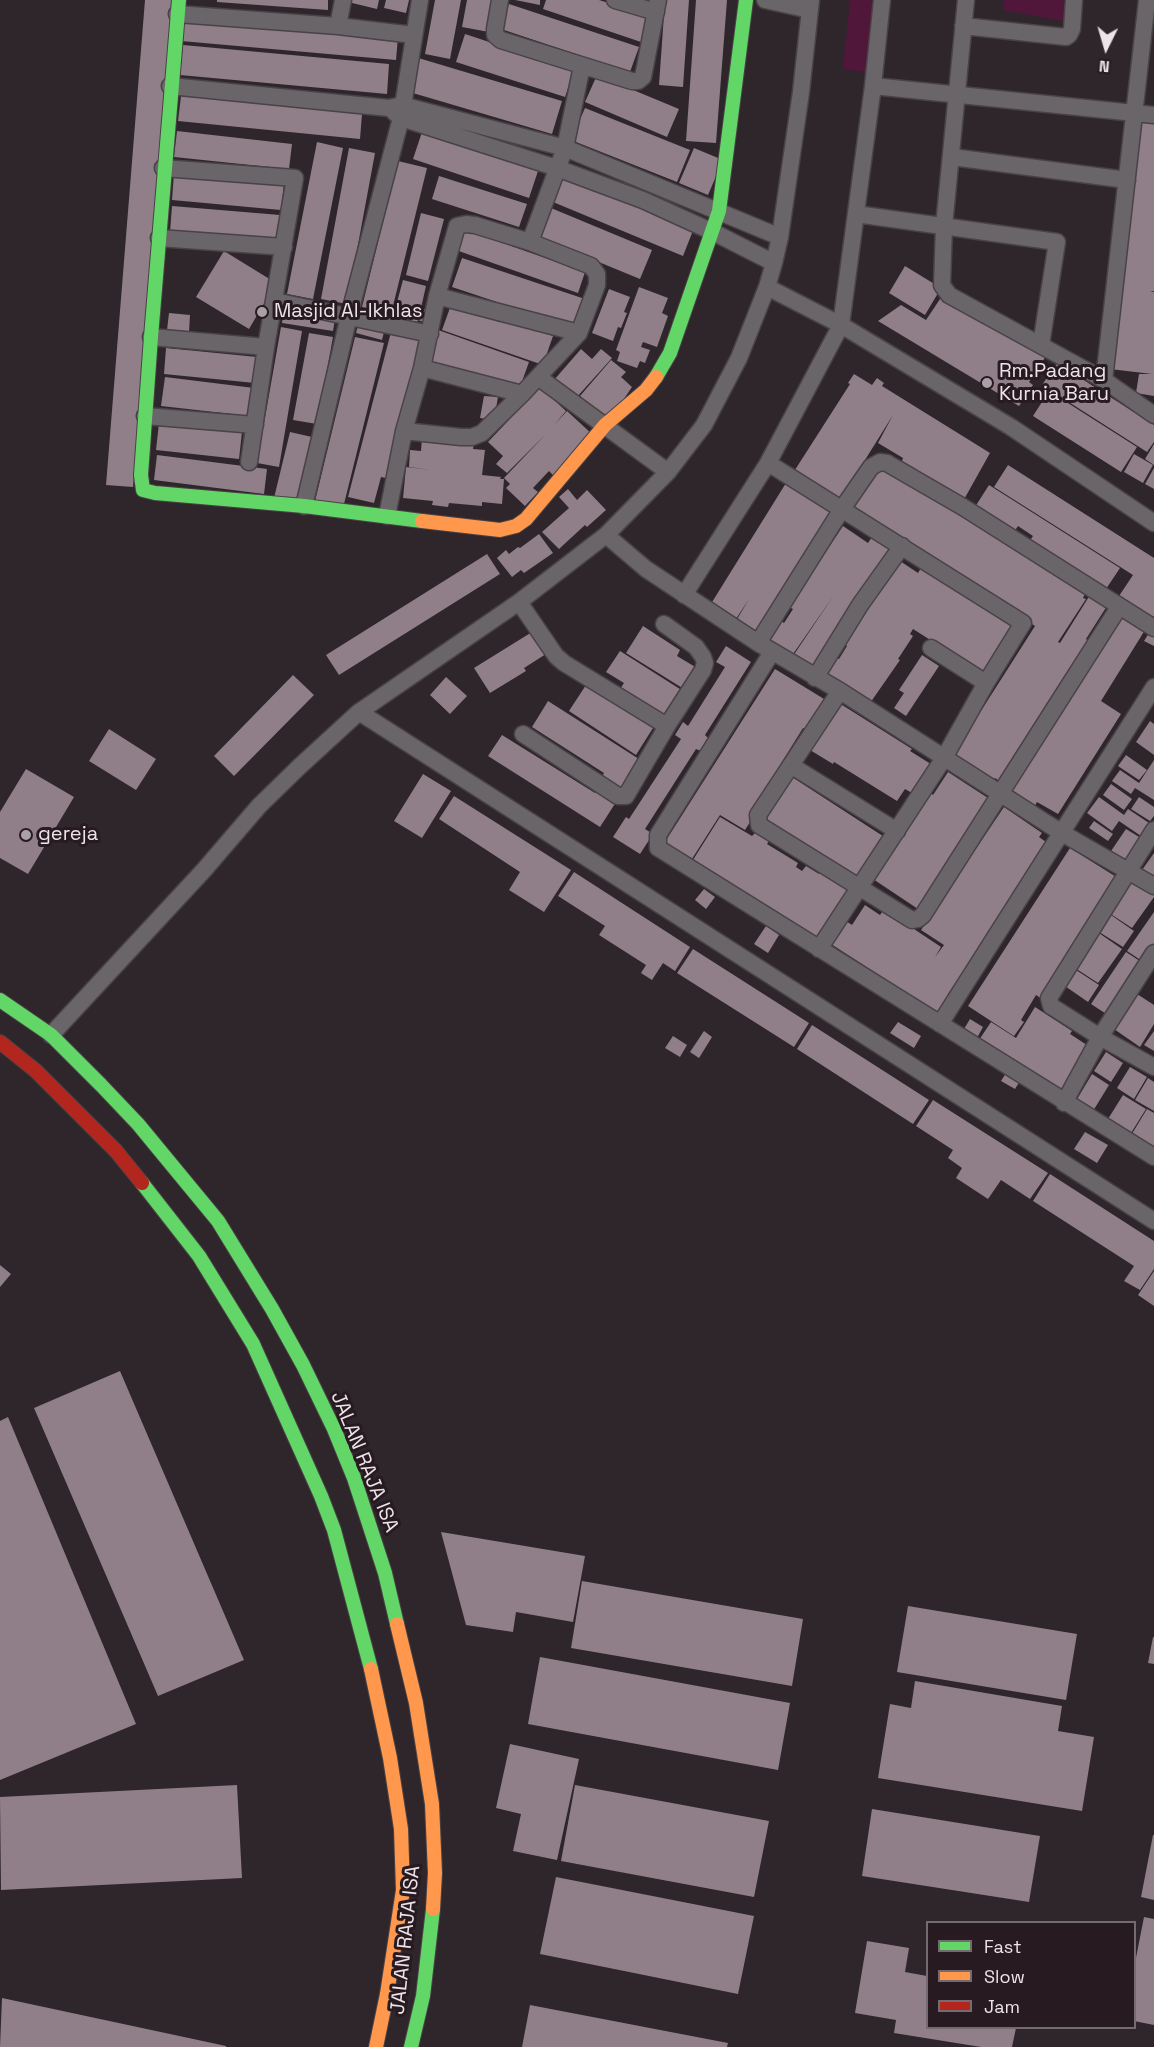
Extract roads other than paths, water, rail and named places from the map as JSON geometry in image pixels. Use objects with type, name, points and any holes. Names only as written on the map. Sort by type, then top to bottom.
[{"type":"main road","points":[[178,7],[163,168],[141,474],[143,489],[155,493],[304,506],[500,530],[516,526],[526,519],[605,425],[646,390],[660,372],[670,353],[719,211],[746,0]]},
{"type":"main road","name":"JALAN RAJA ISA","points":[[0,1000],[51,1035],[138,1124],[218,1221],[303,1365],[334,1429],[354,1478],[385,1573],[416,1703],[432,1804],[435,1873],[433,1915],[405,1995],[398,2026],[376,2047]]},
{"type":"main road","name":"JALAN RAJA ISA","points":[[0,1042],[36,1071],[116,1151],[199,1256],[253,1344],[321,1496],[334,1530],[369,1659],[390,1758],[401,1829],[403,1890],[405,1995],[398,2026],[411,2047]]},
{"type":"street","points":[[338,26],[344,0]]},
{"type":"street","points":[[304,506],[398,110],[420,0]]},
{"type":"street","points":[[501,0],[495,28],[495,35],[501,40],[638,81],[643,78],[657,6],[615,0]]},
{"type":"street","points":[[51,1035],[204,870],[259,806],[359,712],[519,602],[606,535],[668,472],[704,424],[739,358],[774,263],[780,237],[801,92],[811,5],[765,0]]},
{"type":"street","points":[[684,595],[768,463],[841,326],[873,86],[882,0]]},
{"type":"street","points":[[966,0],[944,226],[940,275],[942,285],[949,295],[1104,380],[1154,415]]},
{"type":"street","points":[[963,26],[1066,37],[1072,29],[1074,0]]},
{"type":"street","points":[[1104,380],[1147,0]]},
{"type":"street","points":[[178,7],[414,35]]},
{"type":"street","points":[[530,242],[565,148],[582,66]]},
{"type":"street","points":[[170,86],[398,110],[565,148],[780,237]]},
{"type":"street","points":[[873,86],[1154,115]]},
{"type":"street","points":[[398,110],[643,200],[774,263]]},
{"type":"street","points":[[952,157],[1127,180]]},
{"type":"street","points":[[163,168],[295,178],[249,462]]},
{"type":"street","points":[[856,214],[1057,242],[1041,345]]},
{"type":"street","points":[[387,516],[404,431],[422,368],[437,296],[457,226],[475,225],[530,242],[591,266],[597,274],[597,285],[579,333],[522,394],[478,436],[461,437],[404,431]]},
{"type":"street","points":[[159,238],[284,247]]},
{"type":"street","points":[[767,286],[841,326],[1011,427],[1154,523]]},
{"type":"street","points":[[437,296],[579,333]]},
{"type":"street","points":[[275,301],[430,334]]},
{"type":"street","points":[[151,337],[266,347]]},
{"type":"street","points":[[422,368],[522,394]]},
{"type":"street","points":[[538,377],[668,472]]},
{"type":"street","points":[[145,416],[255,425]]},
{"type":"street","points":[[768,463],[1023,623],[944,758],[819,950]]},
{"type":"street","points":[[1154,628],[963,507],[887,463],[876,463],[842,509],[658,835],[657,843],[662,852],[1154,1157]]},
{"type":"street","points":[[606,535],[646,569],[765,647],[840,691],[1062,833],[1154,886]]},
{"type":"street","points":[[815,678],[902,546]]},
{"type":"street","points":[[519,602],[556,656],[564,663],[667,726]]},
{"type":"street","points":[[840,691],[758,815],[759,825],[859,889],[912,920],[918,919],[923,915],[1119,607]]},
{"type":"street","points":[[523,734],[618,796],[624,797],[629,794],[705,663],[696,647],[664,624]]},
{"type":"street","points":[[931,648],[986,683]]},
{"type":"street","points":[[940,1024],[1154,687]]},
{"type":"street","points":[[359,712],[1154,1221]]},
{"type":"street","points":[[792,766],[897,831]]},
{"type":"street","points":[[1154,830],[1049,998],[1051,1006],[1154,1067]]},
{"type":"street","points":[[1064,1103],[1100,1037],[1154,953]]},
{"type":"place","name":"Masjid Al-Ikhlas","points":[[262,312]]},
{"type":"place","name":"Rm.Padang Kurnia Baru","points":[[987,383]]},
{"type":"place","name":"gereja","points":[[26,835]]}]
